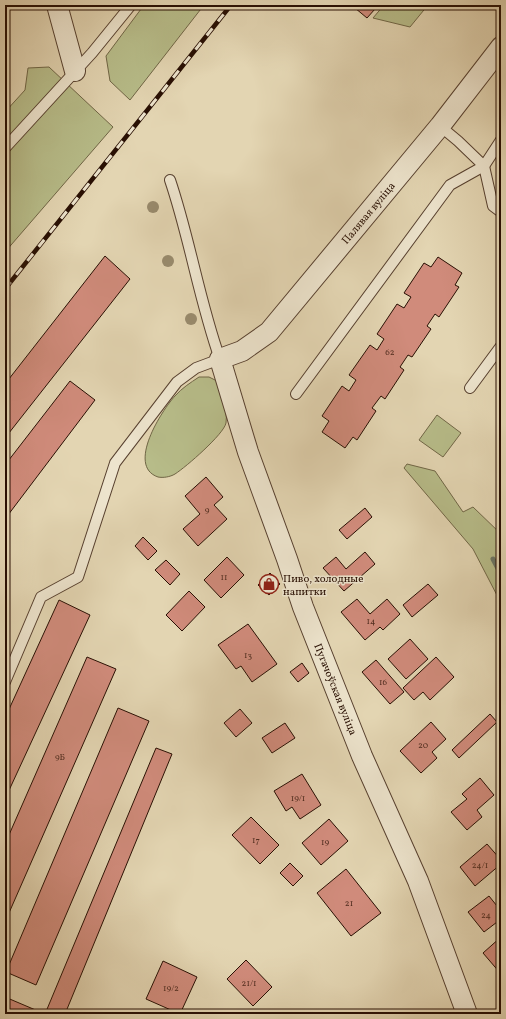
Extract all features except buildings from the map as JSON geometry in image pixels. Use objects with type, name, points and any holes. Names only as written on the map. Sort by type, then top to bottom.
[{"type":"street","points":[[58,5],[75,71]]},
{"type":"street","name":"Палявая вуліца","points":[[220,359],[242,351],[269,332],[440,126],[501,48]]},
{"type":"street","name":"Пугачоўская вуліца","points":[[220,359],[248,452],[303,607],[362,756],[418,882],[467,1014]]},
{"type":"lane","points":[[5,148],[109,34],[132,5]]},
{"type":"lane","points":[[440,126],[484,166],[493,206],[501,212]]},
{"type":"lane","points":[[296,394],[450,184],[484,166],[501,140]]},
{"type":"lane","points":[[5,682],[42,597],[78,577],[115,463],[177,382],[196,368],[220,359],[208,325],[182,216],[170,180]]},
{"type":"lane","points":[[470,388],[501,346]]},
{"type":"green space","points":[[144,5],[204,5],[130,100],[110,81],[106,56]]},
{"type":"green space","points":[[384,5],[428,5],[410,27],[373,18]]},
{"type":"green space","points":[[49,67],[113,127],[5,252],[5,112],[25,90],[28,68]]},
{"type":"green space","points":[[199,377],[209,377],[217,381],[225,407],[226,423],[224,428],[219,435],[195,458],[175,474],[171,476],[158,477],[149,471],[145,462],[146,450],[155,425],[169,403],[180,390]]},
{"type":"green space","points":[[437,415],[461,433],[443,457],[419,440]]},
{"type":"green space","points":[[407,464],[435,471],[463,512],[473,507],[501,534],[501,603],[473,549],[404,468]]},
{"type":"waterway","points":[[493,559],[501,574]]},
{"type":"railway","points":[[5,289],[231,5]]},
{"type":"place","name":"Пиво, холодные напитки","points":[[269,584]]}]
